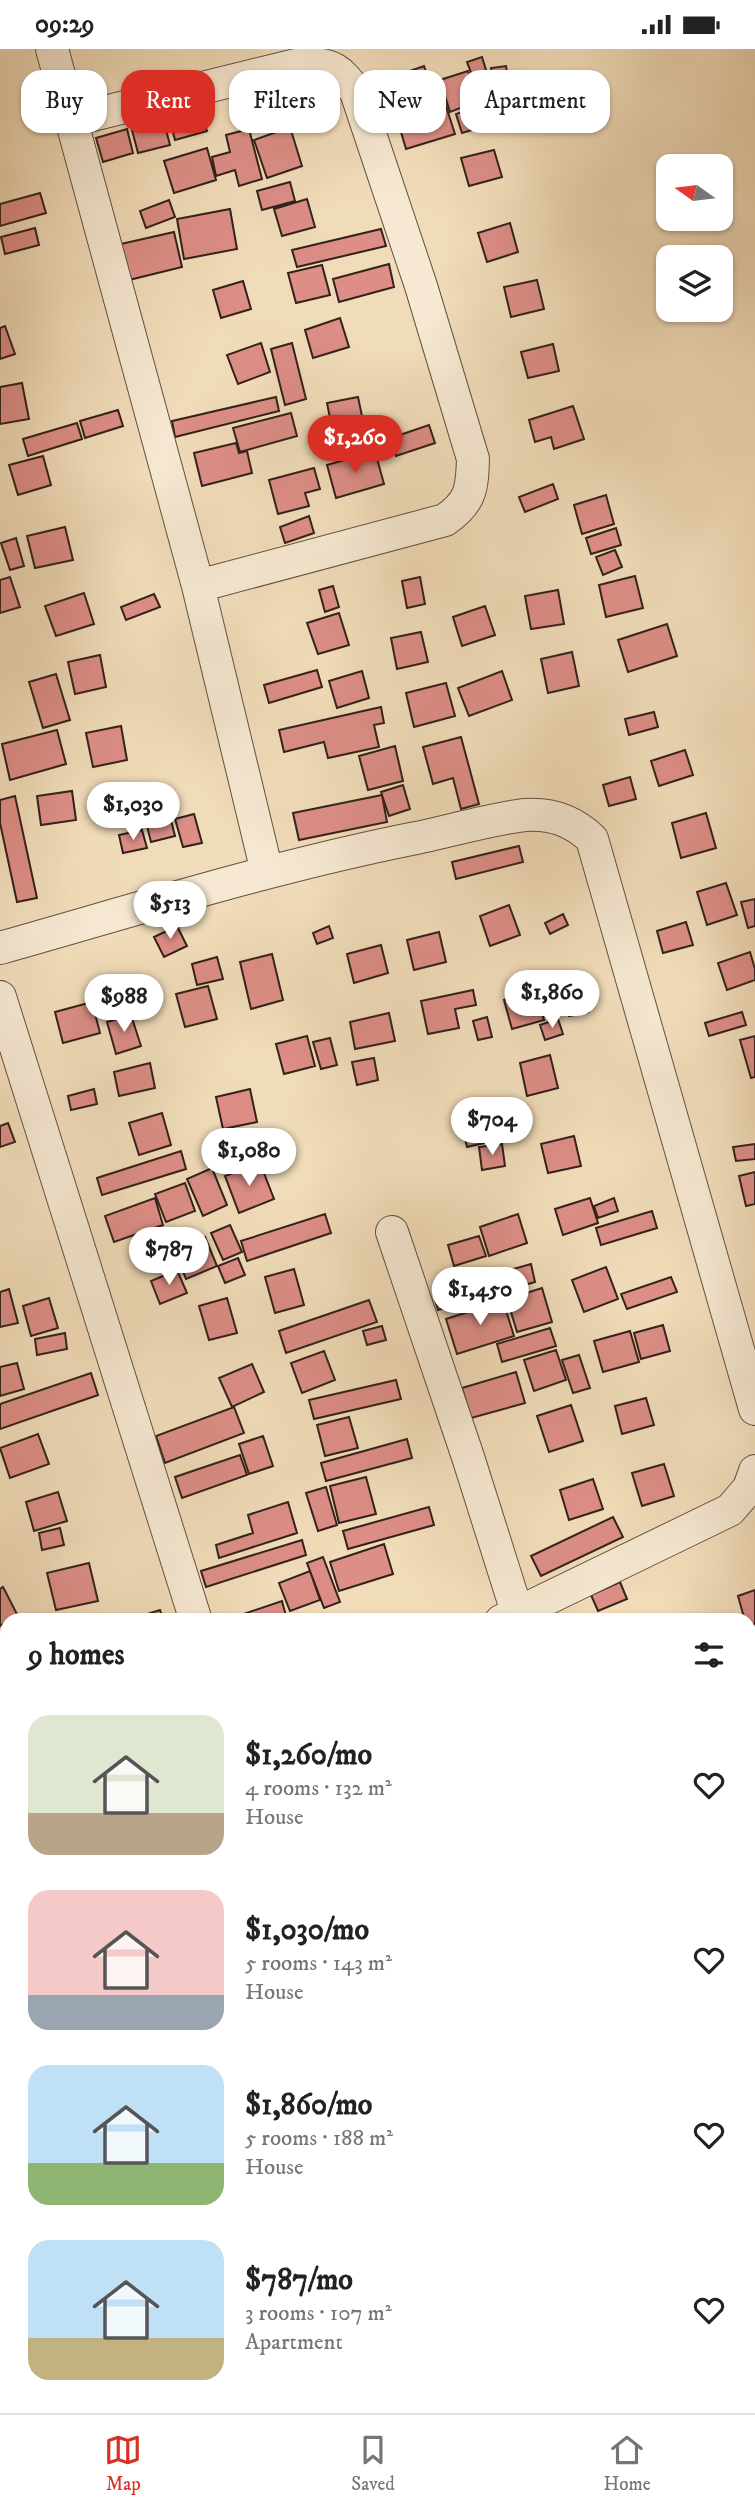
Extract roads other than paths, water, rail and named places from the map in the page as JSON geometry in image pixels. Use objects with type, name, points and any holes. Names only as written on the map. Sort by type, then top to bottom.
[{"type":"street","points":[[52,49],[58,70]]},
{"type":"street","points":[[107,111],[304,62],[325,64],[341,72],[356,92],[365,118],[421,286],[473,459],[472,485],[464,504],[445,520],[198,586]]},
{"type":"street","points":[[76,133],[198,586],[267,872]]},
{"type":"street","points":[[0,949],[267,872],[369,847],[526,815],[558,817],[579,826],[592,839],[755,1409]]},
{"type":"street","points":[[0,997],[193,1613]]},
{"type":"street","points":[[392,1232],[468,1457],[508,1613]]},
{"type":"street","points":[[515,1613],[730,1510],[749,1488],[755,1471]]}]
